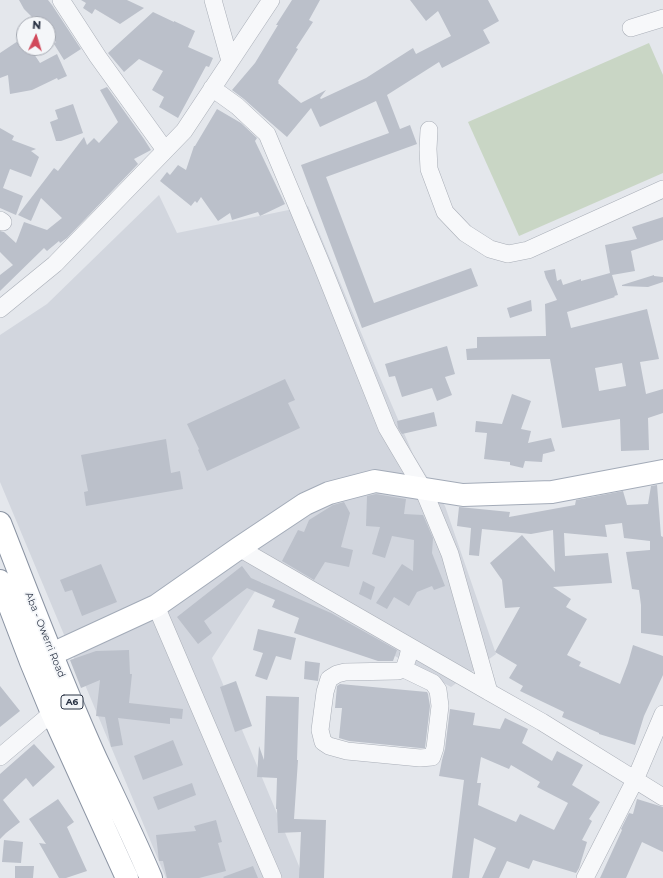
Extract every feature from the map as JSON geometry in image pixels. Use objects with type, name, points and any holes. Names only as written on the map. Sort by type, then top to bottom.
[{"type":"main road","points":[[31,662],[52,654],[156,606],[305,504],[329,493],[375,481],[463,495],[552,492],[663,471]]},
{"type":"main road","name":"Aba - Owerri Road","points":[[0,523],[96,759],[128,825],[151,878]]},
{"type":"main road","name":"A6","points":[[0,581],[52,714],[127,878]]},
{"type":"street","points":[[61,0],[98,57],[166,150]]},
{"type":"street","points":[[213,0],[230,62]]},
{"type":"street","points":[[0,309],[55,264],[184,131],[271,0]]},
{"type":"street","points":[[631,28],[663,18]]},
{"type":"street","points":[[212,88],[237,106],[267,134],[321,263],[387,428],[422,488],[450,554],[488,692]]},
{"type":"street","points":[[430,130],[428,149],[429,169],[445,212],[465,233],[490,250],[508,254],[528,250],[663,189]]},
{"type":"street","points":[[239,548],[542,722],[663,797]]},
{"type":"street","points":[[156,606],[273,878]]},
{"type":"street","points":[[404,669],[410,647]]},
{"type":"street","points":[[404,669],[433,683],[438,690],[440,706],[435,748],[432,757],[420,758],[347,752],[329,746],[323,742],[320,730],[325,692],[329,679],[337,674],[345,672],[398,671],[404,669]]},
{"type":"street","points":[[0,757],[52,714]]},
{"type":"street","points":[[585,878],[635,780],[663,714]]},
{"type":"shaded area","points":[[159,195],[177,233],[308,206],[413,454],[445,506],[496,654],[451,687],[261,582],[212,658],[304,878],[166,878],[0,482],[0,335],[47,304]]},
{"type":"green space","points":[[649,43],[663,75],[663,173],[519,236],[468,122]]},
{"type":"building","points":[[19,0],[48,0],[81,49],[64,60],[56,47],[56,16],[31,16],[24,9]]},
{"type":"building","points":[[81,0],[127,0],[144,8],[120,24],[95,9],[92,14],[83,8],[86,3]]},
{"type":"building","points":[[292,0],[320,0],[309,20],[313,22],[296,48],[298,49],[278,81],[278,83],[301,103],[326,90],[320,98],[321,99],[366,78],[413,48],[416,54],[451,36],[438,11],[426,21],[410,0],[488,0],[499,21],[483,30],[490,43],[442,68],[439,62],[387,95],[400,129],[410,125],[417,144],[326,177],[374,303],[471,268],[478,286],[362,328],[301,165],[389,133],[376,101],[320,127],[311,108],[287,137],[232,90],[255,63]]},
{"type":"building","points":[[153,12],[195,31],[188,47],[213,58],[209,67],[206,66],[178,118],[159,107],[164,97],[152,90],[163,71],[139,59],[124,72],[108,53]]},
{"type":"building","points":[[16,42],[16,56],[35,56],[40,63],[56,56],[57,54],[67,76],[58,80],[57,78],[32,90],[10,94],[8,75],[0,78],[0,53]]},
{"type":"building","points":[[107,87],[151,150],[134,159],[138,164],[67,238],[60,243],[59,241],[47,251],[44,248],[0,291],[0,275],[13,265],[0,252],[0,231],[4,232],[16,243],[24,222],[47,230],[62,218],[41,198],[31,221],[18,215],[54,168],[58,171],[84,137],[87,145],[94,138],[99,143],[118,122],[100,90]]},
{"type":"building","points":[[73,104],[83,133],[61,141],[56,141],[50,122],[58,119],[55,110]]},
{"type":"building","points":[[217,109],[241,123],[257,138],[255,141],[285,204],[260,216],[258,212],[232,220],[230,213],[218,221],[201,197],[197,203],[195,201],[191,206],[160,181],[167,172],[170,175],[178,165],[186,170],[194,146]]},
{"type":"building","points":[[0,128],[14,136],[12,140],[36,149],[31,151],[39,157],[31,177],[10,169],[3,188],[23,196],[16,215],[0,208]]},
{"type":"building","points":[[663,217],[663,240],[631,251],[635,271],[612,275],[618,295],[567,312],[571,328],[647,309],[659,359],[640,362],[646,394],[663,389],[663,413],[648,418],[649,450],[621,451],[620,419],[562,428],[550,359],[467,360],[466,349],[477,348],[477,337],[546,336],[545,304],[557,300],[544,271],[555,269],[557,281],[561,279],[563,285],[581,279],[581,281],[610,273],[605,245],[637,239],[632,227]],"holes":[[[622,363],[626,386],[599,391],[595,368]]]},
{"type":"building","points":[[654,275],[663,277],[663,282],[648,287],[622,286],[622,285]]},
{"type":"building","points":[[531,300],[532,311],[510,318],[507,308]]},
{"type":"building","points":[[447,346],[455,374],[445,377],[452,395],[437,401],[432,388],[402,397],[395,376],[389,377],[385,364]]},
{"type":"building","points":[[285,379],[295,400],[288,403],[300,428],[207,471],[198,450],[199,449],[187,424]]},
{"type":"building","points":[[512,394],[531,401],[521,429],[531,431],[528,443],[551,438],[555,451],[543,454],[542,462],[525,461],[523,468],[510,465],[510,462],[484,459],[487,433],[475,432],[476,421],[502,424]]},
{"type":"building","points":[[434,412],[437,426],[402,434],[398,428],[397,421]]},
{"type":"building","points":[[166,439],[171,473],[180,471],[183,489],[86,506],[84,492],[88,491],[81,455]]},
{"type":"building","points":[[657,485],[661,536],[663,537],[663,636],[641,633],[641,605],[639,590],[632,589],[626,552],[650,550],[650,541],[624,538],[622,523],[605,525],[607,537],[564,533],[565,556],[608,553],[612,583],[553,587],[571,599],[566,607],[587,619],[567,655],[581,662],[579,666],[620,684],[633,645],[663,656],[663,675],[644,716],[635,745],[599,734],[562,717],[564,712],[520,691],[523,686],[509,678],[517,665],[495,652],[520,607],[505,608],[502,580],[490,563],[522,535],[555,572],[553,530],[531,534],[482,529],[479,556],[469,555],[471,528],[457,526],[459,507],[510,512],[509,517],[575,505],[576,500],[623,491],[627,505],[648,504],[651,486]]},
{"type":"building","points":[[376,494],[406,499],[404,514],[423,515],[433,538],[432,553],[445,586],[434,590],[432,586],[417,592],[409,606],[394,597],[387,609],[376,603],[402,564],[413,571],[414,540],[392,536],[385,558],[372,554],[380,527],[366,526],[367,496]]},
{"type":"building","points":[[344,502],[350,513],[341,547],[353,550],[349,567],[325,562],[314,580],[282,561],[298,530],[304,532],[309,520],[333,505]]},
{"type":"building","points":[[101,564],[117,602],[82,616],[72,590],[65,592],[60,580]]},
{"type":"building","points":[[242,566],[251,578],[331,613],[397,650],[393,661],[378,661],[294,633],[299,618],[272,607],[275,600],[247,588],[204,621],[212,633],[198,644],[177,617]]},
{"type":"building","points":[[363,581],[375,587],[371,600],[359,594]]},
{"type":"building","points":[[258,629],[296,638],[291,660],[276,656],[267,680],[255,676],[263,653],[253,650]]},
{"type":"building","points":[[129,650],[130,674],[132,674],[129,703],[183,709],[182,719],[170,718],[170,724],[118,718],[123,745],[111,747],[105,717],[96,716],[100,680],[81,688],[70,660],[96,651]]},
{"type":"building","points":[[305,661],[320,663],[318,681],[304,679]]},
{"type":"building","points":[[236,681],[252,726],[235,732],[220,687]]},
{"type":"building","points":[[340,684],[427,692],[430,706],[425,748],[349,741],[339,738],[342,708],[335,708],[337,686]]},
{"type":"building","points":[[0,686],[20,711],[0,727]]},
{"type":"building","points":[[266,696],[299,697],[298,760],[294,819],[326,820],[324,878],[299,878],[301,832],[278,833],[276,809],[277,778],[257,777],[259,746],[264,760]]},
{"type":"building","points":[[450,709],[475,713],[473,725],[500,729],[505,718],[528,729],[522,743],[552,761],[557,751],[583,765],[572,785],[600,802],[589,819],[592,821],[582,840],[587,842],[576,873],[533,860],[529,869],[507,861],[499,878],[482,878],[496,848],[474,838],[469,878],[452,878],[464,780],[439,776],[445,749]],"holes":[[[481,757],[509,769],[511,765],[540,782],[537,787],[568,803],[554,830],[520,814],[516,822],[478,805],[481,783],[477,783]]]},
{"type":"building","points":[[173,740],[183,765],[143,780],[134,756]]},
{"type":"building","points":[[34,744],[55,767],[33,787],[26,778],[3,800],[20,822],[0,839],[0,774]]},
{"type":"building","points":[[192,783],[196,795],[158,810],[153,797]]},
{"type":"building","points":[[58,799],[74,822],[67,827],[87,871],[66,878],[59,878],[39,843],[46,844],[29,819]]},
{"type":"building","points":[[637,799],[663,807],[663,852],[642,842],[626,878],[600,878],[629,813],[633,814]]},
{"type":"building","points":[[216,820],[222,842],[218,843],[226,871],[199,878],[167,878],[163,861],[159,861],[156,835],[196,831],[194,826]]},
{"type":"building","points":[[4,840],[23,842],[21,863],[2,862]]},
{"type":"building","points":[[15,866],[34,866],[33,878],[15,878]]},
{"type":"building","points":[[253,866],[258,878],[223,877]]}]
